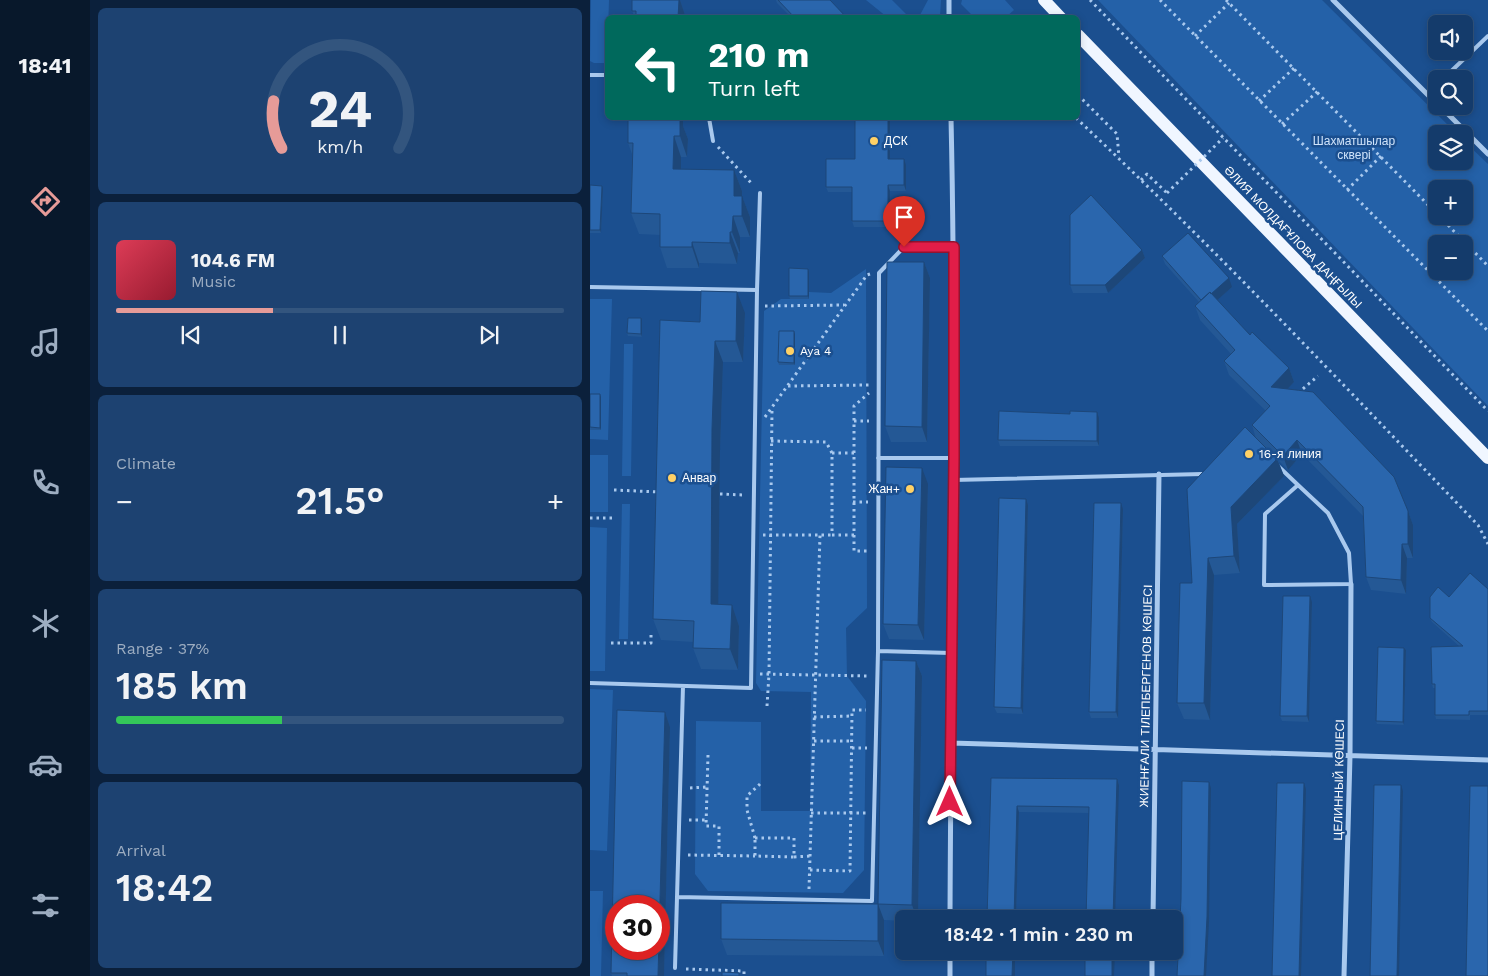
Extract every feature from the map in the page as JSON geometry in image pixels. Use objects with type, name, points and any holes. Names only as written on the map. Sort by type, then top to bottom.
[{"type":"main road","points":[[1044,0],[1057,15]]},
{"type":"main road","name":"ӘЛИЯ МОЛДАҒҰЛОВА ДАҢҒЫЛЫ","points":[[1080,37],[1488,458]]},
{"type":"street","points":[[949,0],[949,15]]},
{"type":"street","points":[[1333,0],[1428,94]]},
{"type":"street","points":[[1449,115],[1488,154]]},
{"type":"street","points":[[950,120],[954,247],[954,458],[950,910]]},
{"type":"street","name":"ЖИЕНҒАЛИ ТІЛЕПБЕРГЕНОВ КӨШЕСІ","points":[[1153,910],[1159,474]]},
{"type":"street","name":"ЦЕЛИННЫЙ КӨШЕСІ","points":[[1344,976],[1350,756],[1351,584]]},
{"type":"street","points":[[951,743],[1488,760]]},
{"type":"street","points":[[950,960],[950,976]]},
{"type":"street","points":[[1152,960],[1152,976]]},
{"type":"lane","points":[[1452,70],[1488,36]]},
{"type":"lane","points":[[590,74],[605,75]]},
{"type":"lane","points":[[708,120],[713,142]]},
{"type":"lane","points":[[590,683],[751,688],[756,306],[760,193]]},
{"type":"lane","points":[[677,897],[872,901],[878,651],[879,273],[904,247],[954,247]]},
{"type":"lane","points":[[590,287],[757,290]]},
{"type":"lane","points":[[878,458],[954,458]]},
{"type":"lane","points":[[1273,461],[1328,513],[1349,553],[1351,584],[1264,586],[1265,514],[1298,485]]},
{"type":"lane","points":[[953,480],[1208,474]]},
{"type":"lane","points":[[878,651],[952,653]]},
{"type":"lane","points":[[675,968],[683,686]]},
{"type":"path","points":[[1090,0],[1488,411]]},
{"type":"path","points":[[1160,0],[1428,270]]},
{"type":"path","points":[[1195,36],[1228,2],[1318,91],[1428,205]]},
{"type":"path","points":[[1259,100],[1294,68]]},
{"type":"path","points":[[1282,124],[1318,91]]},
{"type":"path","points":[[1080,97],[1117,134],[1118,157]]},
{"type":"path","points":[[1141,180],[1147,174],[1167,193],[1223,138],[1203,118],[1205,117]]},
{"type":"path","points":[[1078,120],[1141,180],[1478,525],[1488,544]]},
{"type":"path","points":[[713,142],[760,193]]},
{"type":"path","points":[[1347,190],[1380,156]]},
{"type":"path","points":[[1447,225],[1455,235]]},
{"type":"path","points":[[1473,253],[1488,266]]},
{"type":"path","points":[[755,430],[772,409],[867,274],[876,274]]},
{"type":"path","points":[[1438,280],[1488,331]]},
{"type":"path","points":[[756,306],[845,305]]},
{"type":"path","points":[[1297,394],[1318,376]]},
{"type":"path","points":[[787,386],[879,385]]},
{"type":"path","points":[[878,551],[854,551],[853,502],[854,406],[879,385]]},
{"type":"path","points":[[767,706],[772,409]]},
{"type":"path","points":[[771,441],[826,442],[832,454],[832,535]]},
{"type":"path","points":[[832,454],[854,453]]},
{"type":"path","points":[[614,490],[664,492]]},
{"type":"path","points":[[720,494],[755,495]]},
{"type":"path","points":[[853,502],[878,502]]},
{"type":"path","points":[[590,518],[614,518]]},
{"type":"path","points":[[809,900],[820,535]]},
{"type":"path","points":[[754,536],[854,535]]},
{"type":"path","points":[[611,643],[651,643],[651,632]]},
{"type":"path","points":[[751,674],[877,676]]},
{"type":"path","points":[[810,870],[850,871],[852,710],[876,709]]},
{"type":"path","points":[[814,717],[852,716]]},
{"type":"path","points":[[814,741],[852,741]]},
{"type":"path","points":[[708,755],[706,826],[719,826],[719,856]]},
{"type":"path","points":[[754,856],[755,838],[747,810],[747,796],[760,784]]},
{"type":"path","points":[[680,788],[707,787]]},
{"type":"path","points":[[811,814],[874,812]]},
{"type":"path","points":[[679,820],[706,820]]},
{"type":"path","points":[[755,838],[794,838],[794,856]]},
{"type":"path","points":[[678,855],[810,856]]},
{"type":"path","points":[[675,968],[744,971],[744,976]]},
{"type":"green space","points":[[591,0],[609,0],[609,15],[605,15],[605,63],[590,61]]},
{"type":"green space","points":[[866,0],[892,0],[907,15],[885,15]]},
{"type":"green space","points":[[928,0],[941,0],[940,15],[920,15]]},
{"type":"green space","points":[[962,0],[1005,0],[1014,10],[1008,15],[972,15],[961,4]]},
{"type":"green space","name":"Шахматшылар сквері","points":[[1098,0],[1322,0],[1428,105],[1428,115],[1438,115],[1448,125],[1428,125],[1428,170],[1473,170],[1473,150],[1488,164],[1488,406]]},
{"type":"green space","points":[[866,269],[867,608],[846,628],[847,676],[866,701],[864,870],[843,893],[708,891],[695,874],[696,721],[761,722],[761,811],[810,811],[811,692],[761,691],[756,683],[764,311],[781,299],[809,299],[809,292],[831,293]]},
{"type":"green space","points":[[590,299],[612,299],[608,440],[590,439]]},
{"type":"green space","points":[[624,344],[633,344],[631,476],[622,476]]},
{"type":"green space","points":[[590,455],[608,455],[608,512],[590,512]]},
{"type":"green space","points":[[622,504],[630,504],[628,639],[619,639]]},
{"type":"green space","points":[[590,527],[607,528],[605,671],[590,671]]},
{"type":"green space","points":[[590,689],[613,690],[607,851],[590,850]]},
{"type":"green space","points":[[590,891],[603,891],[601,976],[590,976]]},
{"type":"building","points":[[632,0],[679,0],[678,15],[636,15],[636,11],[632,11]]},
{"type":"building","points":[[778,0],[830,0],[844,15],[792,15]]},
{"type":"building","points":[[628,120],[680,120],[680,136],[674,136],[673,169],[734,170],[734,196],[742,196],[742,216],[733,216],[730,243],[692,242],[692,247],[660,247],[660,214],[631,213],[633,143],[628,143]]},
{"type":"building","points":[[855,120],[888,120],[888,159],[904,159],[904,185],[888,185],[888,221],[852,221],[852,187],[826,187],[826,159],[855,159]]},
{"type":"building","points":[[590,185],[602,186],[600,230],[590,230]]},
{"type":"building","points":[[1091,195],[1142,250],[1105,285],[1070,285],[1070,215]]},
{"type":"building","points":[[1188,233],[1229,278],[1201,300],[1162,256]]},
{"type":"building","points":[[887,262],[924,262],[922,427],[885,426]]},
{"type":"building","points":[[789,268],[808,269],[808,296],[789,296]]},
{"type":"building","points":[[701,291],[737,292],[736,341],[715,341],[712,429],[711,604],[732,605],[730,649],[693,648],[694,621],[653,619],[660,320],[700,322]]},
{"type":"building","points":[[1210,292],[1250,335],[1252,332],[1289,368],[1271,387],[1313,392],[1394,477],[1408,511],[1408,544],[1402,544],[1401,580],[1366,577],[1363,507],[1297,440],[1283,456],[1252,425],[1270,406],[1224,361],[1235,350],[1195,306]]},
{"type":"building","points":[[628,318],[641,318],[641,334],[627,333]]},
{"type":"building","points":[[779,331],[794,331],[794,363],[778,362]]},
{"type":"building","points":[[590,394],[600,394],[600,428],[590,427]]},
{"type":"building","points":[[999,411],[1070,414],[1070,411],[1097,412],[1097,441],[998,440]]},
{"type":"building","points":[[1245,427],[1277,459],[1231,507],[1234,556],[1208,558],[1204,703],[1177,703],[1180,583],[1192,583],[1187,489]]},
{"type":"building","points":[[886,467],[922,468],[918,625],[883,624]]},
{"type":"building","points":[[999,498],[1026,499],[1021,708],[994,707]]},
{"type":"building","points":[[1094,503],[1121,503],[1116,712],[1089,712]]},
{"type":"building","points":[[1470,573],[1488,589],[1488,711],[1469,711],[1469,715],[1435,715],[1435,684],[1432,684],[1431,647],[1463,646],[1430,618],[1430,597],[1438,587],[1449,597]]},
{"type":"building","points":[[1283,596],[1310,596],[1307,716],[1280,716]]},
{"type":"building","points":[[1378,647],[1404,648],[1403,722],[1376,721]]},
{"type":"building","points":[[882,660],[916,661],[912,905],[878,904]]},
{"type":"building","points":[[617,710],[665,712],[660,895],[613,895]]},
{"type":"building","points":[[991,778],[1117,779],[1113,910],[1086,910],[1089,807],[1017,806],[1014,910],[987,910]]},
{"type":"building","points":[[1182,781],[1209,782],[1204,976],[1177,976],[1178,960],[1183,960],[1183,910],[1180,910]]},
{"type":"building","points":[[1277,783],[1304,783],[1299,976],[1272,976]]},
{"type":"building","points":[[1374,785],[1401,785],[1397,976],[1370,976]]},
{"type":"building","points":[[1470,786],[1488,786],[1488,976],[1466,976]]},
{"type":"building","points":[[721,903],[878,904],[878,941],[721,939]]},
{"type":"building","points":[[611,960],[659,960],[658,976],[627,976],[627,973],[611,973]]},
{"type":"building","points":[[986,960],[1013,960],[1012,976],[986,976]]},
{"type":"building","points":[[1085,960],[1112,960],[1112,976],[1085,976]]},
{"type":"building","points":[[722,972],[739,973],[739,976],[722,976]]},
{"type":"place","name":"ДСК","points":[[874,141]]},
{"type":"place","name":"Aya 4","points":[[790,351]]},
{"type":"place","name":"16-я линия","points":[[1249,454]]},
{"type":"place","name":"Анвар","points":[[672,478]]},
{"type":"place","name":"Жан+","points":[[910,489]]},
{"type":"route","points":[[904,247],[954,247],[954,458],[950,802]]}]
